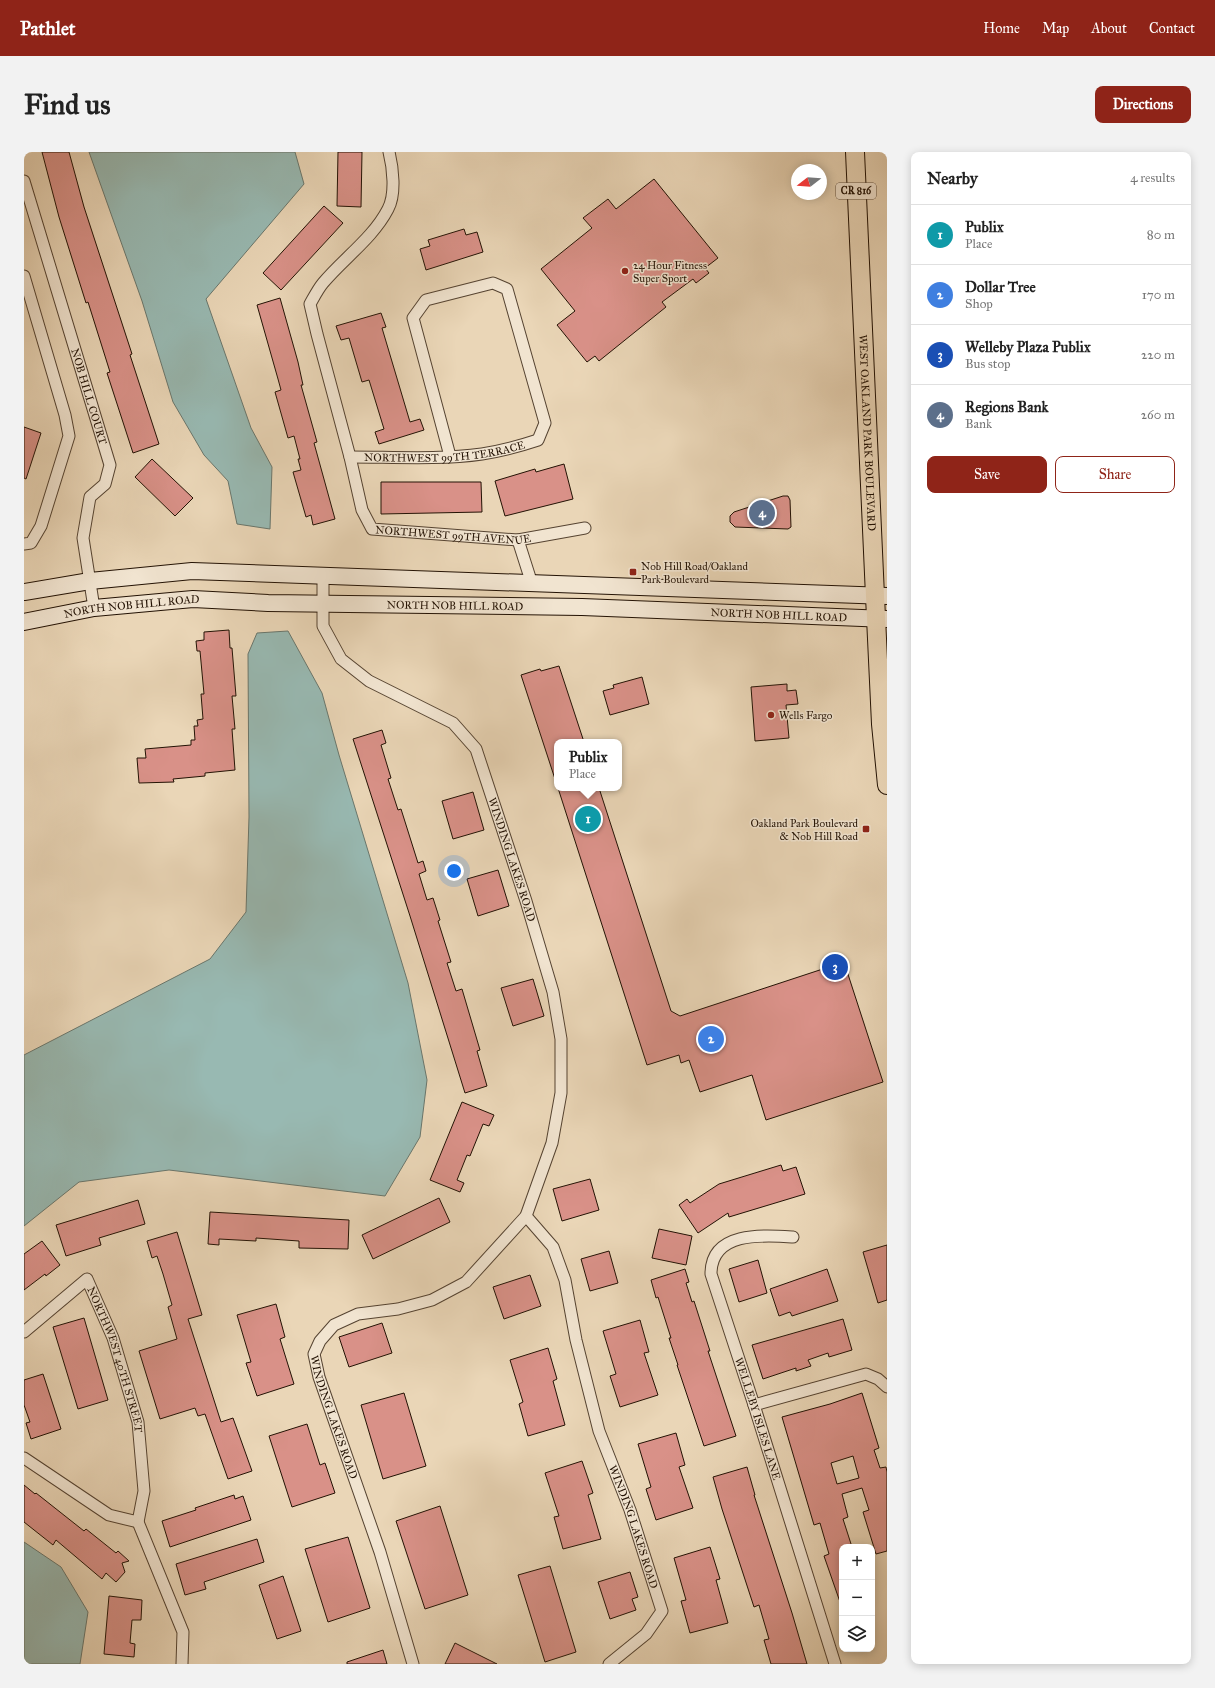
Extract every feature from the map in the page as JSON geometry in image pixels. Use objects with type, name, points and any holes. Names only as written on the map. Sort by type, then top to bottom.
[{"type":"main road","name":"WEST OAKLAND PARK BOULEVARD","points":[[855,152],[881,596],[882,724],[887,785]]},
{"type":"main road","name":"NORTH NOB HILL ROAD","points":[[24,592],[90,581],[192,572],[881,596]]},
{"type":"main road","name":"NORTH NOB HILL ROAD","points":[[24,622],[94,608],[193,600],[322,604],[568,606],[882,618]]},
{"type":"street","points":[[350,457],[310,304],[322,284],[372,233],[389,208],[393,185],[393,166],[389,152]]},
{"type":"street","name":"NOB HILL COURT","points":[[24,181],[110,465],[105,484],[90,497],[83,538],[94,608]]},
{"type":"street","points":[[24,276],[64,415],[68,436],[41,526],[31,542],[24,544]]},
{"type":"street","name":"NORTHWEST 99TH TERRACE","points":[[350,457],[450,456],[480,454],[504,450],[538,440],[545,423],[507,289],[494,283],[426,300],[412,318],[450,456]]},
{"type":"street","name":"NORTHWEST 99TH AVENUE","points":[[350,457],[362,510],[372,529],[518,540],[585,528]]},
{"type":"street","points":[[518,540],[532,584]]},
{"type":"street","name":"WINDING LAKES ROAD","points":[[323,576],[323,626],[341,659],[369,681],[453,722],[476,749],[528,909],[553,992],[561,1040],[561,1093],[552,1143],[526,1216],[466,1282],[432,1300],[398,1309],[358,1314],[334,1325],[320,1342],[314,1354],[319,1377],[380,1552],[413,1664]]},
{"type":"street","name":"WINDING LAKES ROAD","points":[[526,1216],[553,1246],[565,1280],[576,1340],[599,1431],[630,1510],[662,1611],[646,1634],[609,1664]]},
{"type":"street","name":"WELLEBY ISLES LANE","points":[[793,1237],[758,1235],[740,1239],[724,1245],[716,1252],[711,1265],[711,1274],[754,1405],[835,1664]]},
{"type":"street","name":"NORTHWEST 40TH STREET","points":[[24,1332],[87,1279],[113,1338],[138,1422],[144,1491],[138,1522]]},
{"type":"street","points":[[754,1405],[866,1374],[878,1378],[887,1387]]},
{"type":"street","points":[[24,1458],[109,1515],[138,1522],[183,1632],[182,1664]]},
{"type":"water","points":[[89,152],[295,152],[304,184],[206,299],[251,428],[272,467],[270,529],[237,524],[228,481],[204,455],[173,402],[142,301]]},
{"type":"water","points":[[288,631],[322,693],[339,755],[408,983],[427,1080],[420,1137],[385,1196],[169,1170],[79,1182],[24,1226],[24,1055],[210,959],[246,912],[249,817],[248,654],[257,633]]},
{"type":"water","points":[[24,1542],[61,1567],[88,1612],[80,1664],[24,1664]]},
{"type":"building","points":[[42,152],[69,152],[84,207],[132,354],[130,355],[159,444],[133,453],[107,373],[110,372],[88,302],[86,303],[59,217]]},
{"type":"building","points":[[338,152],[362,152],[361,207],[337,206]]},
{"type":"building","name":"24 Hour Fitness Super Sport","points":[[654,179],[718,258],[705,268],[709,273],[696,283],[693,279],[662,302],[666,307],[599,361],[595,356],[587,362],[557,325],[575,311],[541,269],[592,228],[583,218],[608,199],[616,209]]},
{"type":"building","points":[[324,206],[343,223],[281,290],[263,273]]},
{"type":"building","points":[[464,229],[466,235],[477,232],[483,252],[426,270],[420,249],[430,246],[428,240]]},
{"type":"building","points":[[280,298],[298,362],[303,385],[301,385],[317,442],[314,443],[335,519],[313,525],[311,515],[306,517],[293,472],[301,470],[298,459],[300,459],[294,436],[288,438],[275,392],[281,390],[257,305]]},
{"type":"building","points":[[381,313],[386,327],[382,328],[410,422],[420,419],[424,430],[379,444],[375,432],[384,429],[369,380],[362,382],[349,338],[341,340],[336,326]]},
{"type":"building","points":[[24,427],[41,433],[26,479],[24,478]]},
{"type":"building","points":[[152,459],[193,498],[175,516],[135,477]]},
{"type":"building","points":[[564,464],[573,499],[505,516],[495,481],[535,469],[536,472]]},
{"type":"building","points":[[381,482],[481,482],[482,512],[381,514]]},
{"type":"building","points":[[783,496],[788,496],[790,500],[791,527],[788,529],[735,527],[730,522],[730,516],[734,512]]},
{"type":"building","points":[[229,630],[236,696],[232,696],[235,729],[232,729],[235,770],[205,773],[205,776],[173,779],[174,782],[139,783],[137,758],[146,758],[145,749],[191,745],[191,740],[195,740],[194,726],[198,726],[197,720],[203,719],[201,694],[204,694],[200,651],[197,651],[196,641],[204,640],[204,632]]},
{"type":"building","points":[[559,666],[583,739],[554,739],[554,776],[521,675],[540,669],[541,671]]},
{"type":"building","points":[[642,677],[649,704],[610,715],[603,691],[614,688],[613,685]]},
{"type":"building","points":[[787,684],[787,691],[796,690],[798,704],[786,705],[789,738],[755,741],[751,687]]},
{"type":"building","points":[[382,730],[386,743],[381,745],[391,778],[388,779],[398,810],[401,809],[418,863],[423,861],[426,871],[419,874],[427,900],[433,898],[440,920],[438,921],[451,962],[447,963],[456,991],[462,989],[480,1050],[477,1051],[487,1086],[465,1093],[353,739]]},
{"type":"building","points":[[559,791],[600,791],[671,1011],[680,1016],[844,962],[883,1082],[766,1120],[752,1075],[700,1092],[689,1060],[681,1063],[679,1055],[647,1065]]},
{"type":"building","points":[[473,792],[484,830],[453,839],[442,801]]},
{"type":"building","points":[[498,870],[509,906],[478,916],[467,879]]},
{"type":"building","points":[[533,979],[544,1016],[513,1026],[501,988]]},
{"type":"building","points":[[462,1102],[494,1115],[489,1126],[483,1124],[470,1156],[467,1155],[457,1180],[464,1183],[460,1192],[430,1180]]},
{"type":"building","points":[[781,1165],[783,1171],[796,1167],[805,1194],[729,1217],[728,1213],[698,1233],[679,1205],[687,1199],[690,1203],[719,1184]]},
{"type":"building","points":[[590,1179],[599,1210],[562,1221],[553,1189]]},
{"type":"building","points":[[439,1198],[450,1222],[373,1259],[362,1235]]},
{"type":"building","points":[[138,1200],[145,1224],[99,1238],[101,1245],[66,1256],[56,1225]]},
{"type":"building","points":[[210,1212],[349,1220],[348,1249],[299,1248],[299,1241],[256,1238],[256,1241],[219,1239],[219,1245],[208,1244]]},
{"type":"building","points":[[659,1229],[692,1236],[686,1265],[652,1258]]},
{"type":"building","points":[[177,1232],[202,1315],[188,1319],[221,1422],[233,1418],[252,1471],[228,1479],[205,1414],[198,1416],[195,1408],[160,1419],[139,1351],[177,1339],[168,1307],[172,1305],[163,1274],[157,1256],[152,1258],[147,1241]]},
{"type":"building","points":[[42,1241],[60,1265],[24,1290],[24,1254]]},
{"type":"building","points":[[887,1245],[887,1300],[878,1303],[863,1252]]},
{"type":"building","points":[[609,1251],[618,1283],[590,1291],[581,1259]]},
{"type":"building","points":[[758,1260],[767,1293],[739,1302],[729,1269]]},
{"type":"building","points":[[685,1269],[689,1282],[686,1283],[692,1302],[694,1301],[710,1351],[708,1351],[736,1436],[704,1446],[677,1365],[669,1338],[671,1338],[658,1297],[656,1298],[651,1280]]},
{"type":"building","points":[[827,1269],[838,1301],[792,1316],[790,1312],[779,1316],[770,1289]]},
{"type":"building","points":[[530,1275],[541,1306],[504,1319],[493,1287]]},
{"type":"building","points":[[276,1304],[285,1337],[280,1339],[294,1384],[257,1396],[246,1363],[251,1362],[237,1315]]},
{"type":"building","points":[[84,1318],[108,1400],[78,1409],[53,1327]]},
{"type":"building","points":[[843,1319],[852,1350],[829,1357],[828,1353],[808,1360],[811,1366],[796,1371],[796,1368],[763,1379],[752,1345]]},
{"type":"building","points":[[640,1320],[649,1352],[644,1353],[658,1395],[620,1407],[610,1376],[616,1374],[603,1331]]},
{"type":"building","points":[[382,1323],[392,1353],[349,1367],[339,1337]]},
{"type":"building","points":[[548,1348],[557,1379],[553,1381],[565,1425],[528,1436],[519,1404],[523,1402],[510,1360]]},
{"type":"building","points":[[43,1374],[61,1429],[31,1439],[26,1423],[30,1422],[24,1405],[24,1380]]},
{"type":"building","points":[[404,1393],[426,1466],[383,1479],[361,1405]]},
{"type":"building","points":[[862,1393],[879,1448],[874,1450],[880,1468],[886,1467],[887,1551],[876,1554],[875,1544],[873,1544],[863,1512],[869,1510],[862,1488],[842,1494],[848,1517],[843,1519],[851,1544],[839,1544],[839,1599],[824,1556],[829,1554],[820,1523],[814,1525],[782,1417],[830,1404]],"holes":[[[853,1456],[859,1478],[837,1484],[831,1463]]]},
{"type":"building","points":[[307,1424],[320,1465],[325,1463],[335,1493],[292,1507],[269,1436]]},
{"type":"building","points":[[676,1433],[685,1465],[679,1467],[693,1508],[656,1520],[646,1489],[651,1487],[638,1444]]},
{"type":"building","points":[[582,1461],[593,1493],[588,1495],[601,1539],[563,1549],[554,1517],[559,1516],[545,1473]]},
{"type":"building","points":[[747,1467],[754,1495],[807,1664],[771,1664],[764,1640],[769,1639],[759,1605],[754,1607],[722,1509],[713,1477]]},
{"type":"building","points":[[24,1485],[84,1531],[86,1529],[116,1553],[118,1551],[129,1561],[122,1563],[125,1572],[116,1582],[106,1573],[102,1579],[56,1540],[53,1545],[24,1522]]},
{"type":"building","points":[[234,1495],[235,1499],[243,1496],[251,1520],[170,1547],[162,1521],[196,1510],[195,1508]]},
{"type":"building","points":[[440,1506],[468,1595],[425,1609],[396,1521]]},
{"type":"building","points":[[348,1537],[370,1608],[328,1622],[305,1549]]},
{"type":"building","points":[[257,1539],[264,1562],[204,1582],[206,1589],[185,1595],[176,1564]]},
{"type":"building","points":[[710,1547],[720,1579],[716,1580],[728,1623],[690,1633],[681,1601],[686,1600],[674,1558]]},
{"type":"building","points":[[550,1566],[576,1652],[545,1662],[518,1575]]},
{"type":"building","points":[[630,1572],[638,1597],[632,1599],[636,1610],[610,1619],[598,1582]]},
{"type":"building","points":[[283,1576],[301,1631],[277,1639],[259,1585]]},
{"type":"building","points":[[109,1596],[142,1600],[141,1620],[132,1620],[130,1643],[135,1644],[134,1657],[104,1654]]},
{"type":"building","points":[[455,1643],[497,1664],[445,1664]]},
{"type":"building","points":[[383,1650],[387,1664],[347,1664],[347,1662]]},
{"type":"place","name":"24 Hour Fitness Super Sport","points":[[625,271]]},
{"type":"place","name":"Regions Bank","points":[[762,513]]},
{"type":"place","name":"Nob Hill Road/Oakland Park Boulevard","points":[[633,572]]},
{"type":"place","name":"Wells Fargo","points":[[771,715]]},
{"type":"place","name":"Publix","points":[[588,819]]},
{"type":"place","name":"Oakland Park Boulevard & Nob Hill Road","points":[[866,829]]},
{"type":"place","name":"Welleby Plaza Publix","points":[[835,967]]},
{"type":"place","name":"Dollar Tree","points":[[711,1039]]}]
